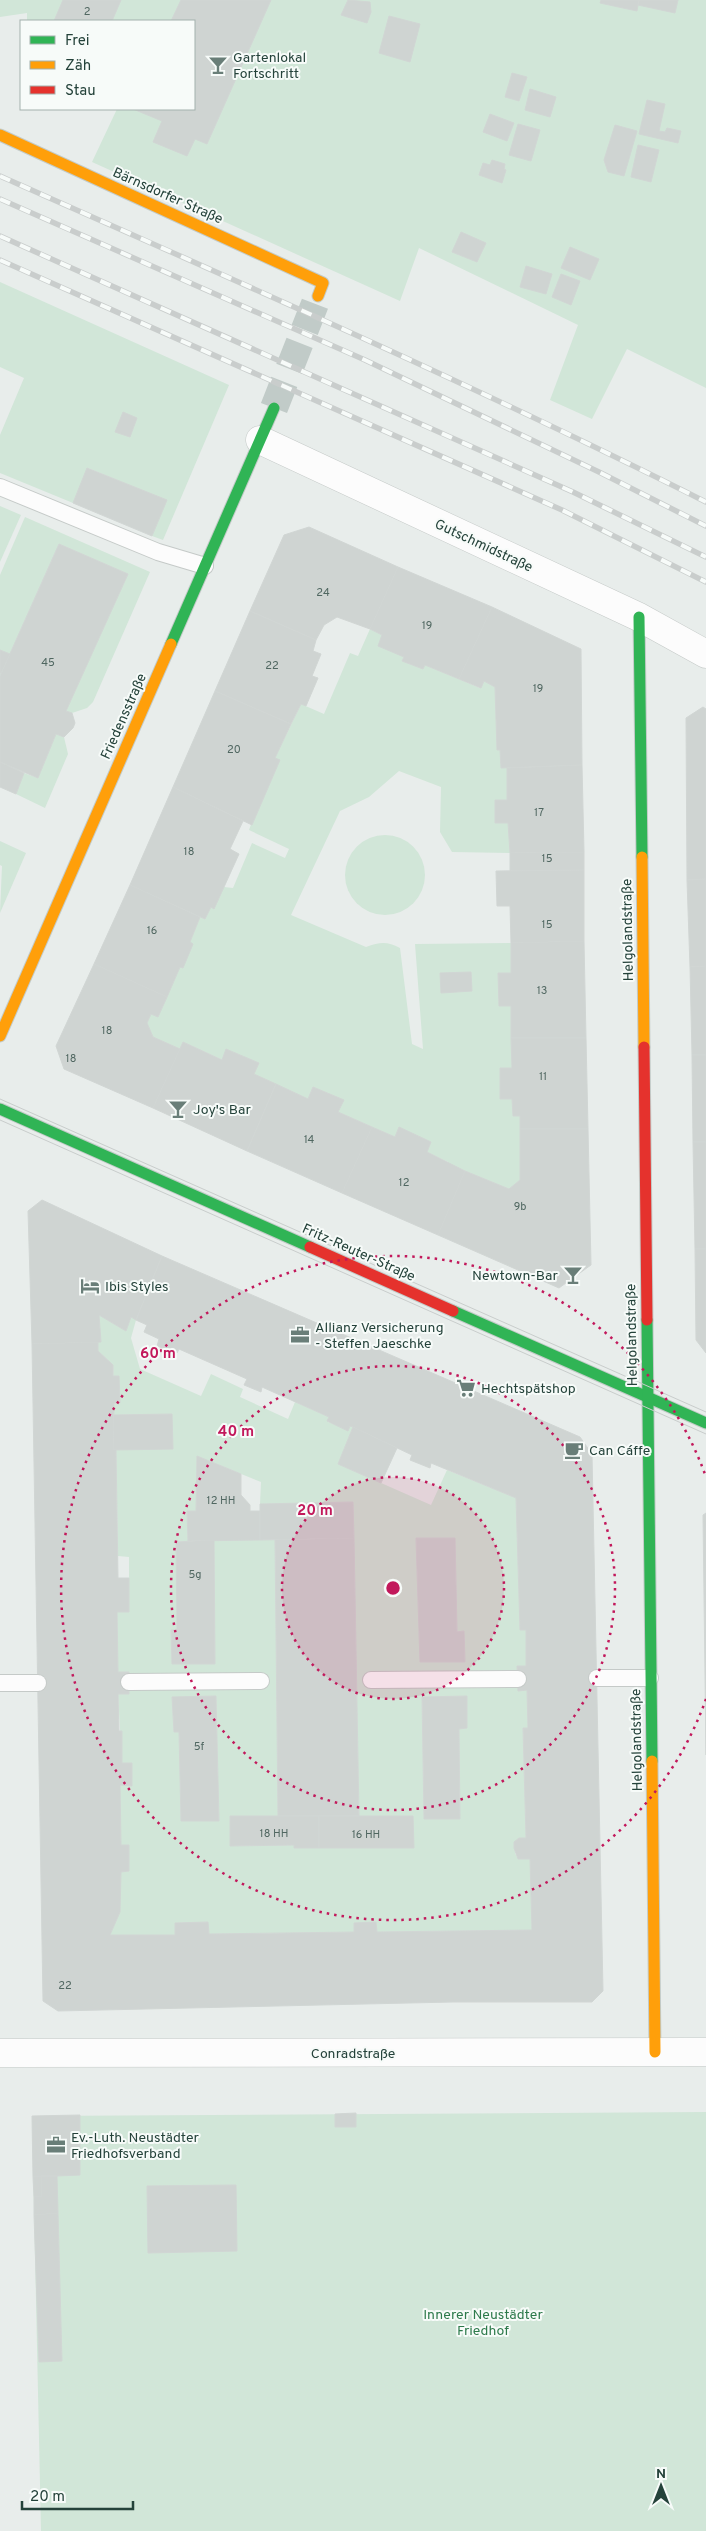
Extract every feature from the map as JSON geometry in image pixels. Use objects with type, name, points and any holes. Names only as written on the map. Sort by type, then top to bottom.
[{"type":"street","name":"Bärnsdorfer Straße","points":[[0,135],[323,283],[318,296]]},
{"type":"street","name":"Friedensstraße","points":[[0,1036],[274,408]]},
{"type":"street","name":"Gutschmidstraße","points":[[260,440],[639,617],[706,654]]},
{"type":"street","name":"Helgolandstraße","points":[[639,617],[655,2052]]},
{"type":"street","name":"Fritz-Reuter-Straße","points":[[0,1109],[706,1423]]},
{"type":"street","name":"Conradstraße","points":[[0,2053],[706,2052]]},
{"type":"lane","points":[[0,486],[158,552],[205,566]]},
{"type":"lane","points":[[597,1678],[650,1678]]},
{"type":"lane","points":[[371,1680],[518,1679]]},
{"type":"lane","points":[[129,1682],[261,1681]]},
{"type":"lane","points":[[0,1683],[38,1683]]},
{"type":"green space","points":[[0,0],[706,0],[706,388],[627,349],[592,419],[550,400],[578,325],[419,248],[400,301],[92,162],[117,110],[195,110],[195,20],[27,20],[27,13],[0,17]]},
{"type":"green space","points":[[0,282],[229,385],[163,540],[152,536],[166,500],[88,468],[73,503],[0,473],[0,435],[24,378],[0,367]]},
{"type":"green space","points":[[0,506],[21,515],[0,562]]},
{"type":"green space","points":[[25,517],[150,572],[93,702],[87,708],[72,713],[66,711],[128,574],[59,544],[0,676],[0,575]]},
{"type":"green space","points":[[370,629],[382,635],[404,657],[402,661],[423,669],[425,665],[480,688],[484,681],[495,687],[497,750],[500,750],[507,768],[507,800],[495,800],[495,823],[508,823],[510,853],[452,852],[440,832],[441,787],[399,771],[369,797],[340,811],[291,915],[366,947],[383,943],[400,948],[412,1044],[423,1049],[415,944],[511,943],[511,973],[498,974],[499,1006],[511,1006],[512,1068],[500,1068],[500,1098],[512,1099],[513,1116],[520,1116],[520,1180],[509,1189],[448,1164],[448,1162],[427,1152],[431,1142],[399,1128],[395,1137],[338,1112],[343,1100],[313,1087],[308,1099],[183,1042],[180,1049],[153,1037],[147,1023],[151,1014],[158,1017],[180,967],[183,968],[190,942],[200,917],[205,919],[211,907],[214,908],[224,887],[233,888],[252,843],[285,858],[289,849],[249,830],[275,758],[301,704],[324,714],[350,653],[358,656]]},
{"type":"green space","points":[[56,734],[64,737],[68,754],[45,808],[16,794],[24,773],[38,778]]},
{"type":"green space","points":[[385,835],[400,838],[413,847],[422,860],[425,875],[422,890],[413,903],[400,912],[385,915],[370,912],[357,903],[348,890],[345,875],[348,860],[357,847],[370,838]]},
{"type":"green space","points":[[0,841],[26,853],[0,913],[2,866],[0,865]]},
{"type":"green space","points":[[99,1315],[126,1331],[131,1317],[136,1320],[131,1338],[140,1369],[201,1396],[211,1374],[243,1389],[240,1397],[288,1419],[295,1402],[329,1417],[328,1422],[348,1430],[350,1426],[353,1427],[338,1464],[431,1505],[447,1470],[516,1498],[520,1630],[526,1630],[526,1666],[517,1666],[518,1690],[527,1690],[528,1728],[523,1729],[526,1838],[519,1838],[515,1842],[515,1853],[518,1859],[530,1859],[532,1930],[377,1932],[376,1922],[354,1932],[209,1934],[207,1922],[175,1923],[175,1935],[110,1935],[120,1912],[121,1872],[129,1871],[129,1845],[121,1845],[120,1785],[132,1763],[122,1763],[118,1694],[129,1694],[129,1682],[118,1672],[117,1612],[129,1611],[129,1557],[118,1556],[116,1449],[172,1414],[114,1415],[113,1365],[98,1351],[98,1342],[101,1342]],"holes":[[[197,1456],[261,1482],[260,1504],[353,1502],[359,1816],[413,1816],[413,1848],[295,1848],[294,1845],[230,1846],[230,1816],[278,1816],[275,1540],[214,1540],[215,1663],[172,1664],[171,1631],[177,1630],[176,1542],[188,1541],[187,1512],[196,1511]],[[416,1538],[455,1539],[457,1632],[464,1631],[465,1662],[420,1662]],[[216,1696],[219,1821],[181,1821],[179,1732],[174,1732],[172,1698]],[[467,1696],[467,1728],[459,1729],[460,1819],[424,1819],[422,1697]]]},
{"type":"green space","name":"Innerer Neustädter Friedhof","points":[[706,2112],[706,2531],[41,2531],[32,2116]]},
{"type":"building","points":[[63,0],[121,0],[112,20],[54,20]]},
{"type":"building","name":"Gartenlokal Fortschritt","points":[[181,0],[271,0],[207,144],[195,139],[187,156],[153,142],[162,121],[135,110],[195,110],[195,20],[171,20]]},
{"type":"building","points":[[348,0],[370,2],[371,12],[367,23],[341,15]]},
{"type":"building","points":[[601,0],[639,0],[637,11],[600,3]]},
{"type":"building","points":[[639,0],[678,0],[675,13],[638,5]]},
{"type":"building","points":[[389,16],[420,24],[410,62],[379,53]]},
{"type":"building","points":[[512,73],[527,77],[519,101],[505,97]]},
{"type":"building","points":[[530,89],[556,97],[550,117],[525,110]]},
{"type":"building","points":[[647,100],[665,104],[659,131],[665,132],[667,128],[681,131],[678,143],[639,134]]},
{"type":"building","points":[[490,114],[514,123],[507,141],[483,132]]},
{"type":"building","points":[[518,124],[540,130],[531,161],[509,155]]},
{"type":"building","points":[[615,125],[637,131],[624,176],[608,172],[604,160]]},
{"type":"building","points":[[638,145],[659,150],[651,182],[631,177]]},
{"type":"building","points":[[492,160],[505,164],[504,169],[506,170],[502,183],[479,175],[483,163],[490,165]]},
{"type":"building","points":[[461,232],[486,243],[477,262],[452,252]]},
{"type":"building","points":[[570,247],[599,259],[590,280],[561,268]]},
{"type":"building","points":[[526,266],[552,274],[546,294],[520,287]]},
{"type":"building","points":[[561,274],[580,281],[571,305],[552,297]]},
{"type":"building","points":[[123,412],[137,418],[130,437],[115,432]]},
{"type":"building","points":[[87,468],[167,500],[152,536],[73,503]]},
{"type":"building","points":[[309,527],[398,567],[370,629],[337,617],[324,625],[316,640],[250,611],[284,535]]},
{"type":"building","points":[[59,544],[128,574],[66,711],[72,713],[75,723],[73,728],[64,737],[56,734],[38,778],[0,762],[0,676]]},
{"type":"building","points":[[398,567],[492,607],[459,679],[425,665],[423,669],[402,661],[404,657],[378,646],[382,635],[370,629]]},
{"type":"building","points":[[492,607],[581,649],[582,765],[501,768],[500,750],[497,750],[495,687],[484,681],[481,688],[459,679]]},
{"type":"building","points":[[250,611],[316,640],[313,651],[321,654],[312,676],[318,678],[306,706],[301,704],[291,724],[215,691]]},
{"type":"building","points":[[0,650],[10,654],[1,673],[0,673]]},
{"type":"building","points":[[215,691],[291,724],[275,758],[280,760],[252,825],[173,787]]},
{"type":"building","points":[[703,707],[706,709],[706,879],[687,880],[686,718]]},
{"type":"building","points":[[0,762],[24,773],[16,794],[0,787]]},
{"type":"building","points":[[582,765],[584,852],[510,853],[508,823],[495,823],[495,800],[507,800],[507,768]]},
{"type":"building","points":[[173,787],[243,821],[230,849],[239,854],[214,909],[211,907],[205,919],[130,885]]},
{"type":"building","points":[[584,852],[584,870],[510,871],[510,853]]},
{"type":"building","points":[[584,870],[584,941],[511,943],[510,906],[497,906],[496,871]]},
{"type":"building","points":[[706,879],[706,966],[690,967],[687,880]]},
{"type":"building","points":[[130,885],[200,917],[190,942],[193,944],[183,968],[180,967],[167,997],[94,964]]},
{"type":"building","points":[[584,941],[586,1038],[511,1038],[511,1006],[499,1006],[498,973],[511,973],[511,943]]},
{"type":"building","points":[[94,964],[167,997],[158,1017],[151,1014],[147,1023],[153,1037],[180,1049],[153,1108],[64,1069],[56,1046]]},
{"type":"building","points":[[706,966],[706,1055],[692,1055],[690,967]]},
{"type":"building","points":[[471,972],[472,991],[441,993],[440,973]]},
{"type":"building","points":[[511,1038],[586,1038],[588,1129],[520,1129],[520,1116],[513,1116],[512,1099],[500,1099],[500,1068],[512,1068]]},
{"type":"building","points":[[183,1042],[222,1060],[226,1049],[259,1063],[254,1074],[276,1084],[247,1151],[153,1108]]},
{"type":"building","points":[[692,1055],[706,1055],[706,1142],[693,1142]]},
{"type":"building","points":[[276,1084],[308,1099],[313,1087],[344,1100],[338,1112],[372,1127],[342,1193],[247,1151]]},
{"type":"building","points":[[372,1127],[395,1137],[399,1127],[431,1142],[427,1152],[465,1171],[438,1235],[342,1193]]},
{"type":"building","points":[[520,1129],[588,1129],[591,1265],[559,1288],[438,1235],[465,1171],[509,1189],[520,1180]]},
{"type":"building","points":[[693,1142],[706,1142],[706,1249],[695,1249]]},
{"type":"building","name":"Ibis Styles","points":[[42,1200],[162,1256],[136,1320],[131,1317],[126,1331],[99,1315],[101,1342],[32,1344],[28,1211]]},
{"type":"building","points":[[695,1249],[706,1249],[706,1353],[696,1340]]},
{"type":"building","points":[[162,1256],[580,1437],[592,1454],[603,1991],[592,2002],[453,2002],[58,2011],[43,2001],[32,1344],[98,1342],[98,1351],[113,1365],[113,1376],[119,1376],[120,1403],[114,1403],[113,1450],[116,1449],[118,1578],[129,1578],[129,1612],[117,1612],[118,1672],[129,1672],[129,1694],[118,1694],[119,1731],[122,1731],[122,1763],[132,1763],[132,1786],[120,1785],[121,1845],[129,1845],[129,1871],[121,1872],[120,1912],[110,1935],[175,1935],[175,1923],[208,1922],[209,1934],[354,1932],[354,1923],[376,1922],[377,1932],[532,1930],[530,1859],[518,1859],[514,1848],[514,1842],[519,1838],[526,1838],[523,1728],[528,1728],[527,1690],[518,1691],[517,1666],[526,1666],[526,1630],[520,1630],[516,1498],[431,1463],[430,1468],[410,1460],[412,1455],[353,1427],[350,1426],[348,1431],[327,1421],[329,1417],[262,1387],[261,1392],[244,1385],[247,1379],[179,1349],[177,1353],[157,1346],[159,1339],[144,1332],[147,1325],[136,1320]]},
{"type":"building","points":[[172,1414],[173,1449],[113,1450],[114,1415]]},
{"type":"building","points":[[353,1427],[397,1448],[381,1483],[338,1464]]},
{"type":"building","points":[[197,1456],[241,1474],[241,1495],[250,1505],[250,1511],[260,1511],[260,1540],[188,1541],[187,1511],[196,1511]]},
{"type":"building","points":[[353,1502],[354,1538],[260,1540],[260,1504]]},
{"type":"building","points":[[706,1513],[706,1755],[703,1515]]},
{"type":"building","points":[[354,1538],[359,1816],[278,1816],[275,1540]]},
{"type":"building","points":[[416,1538],[455,1538],[457,1632],[464,1631],[465,1662],[420,1662]]},
{"type":"building","points":[[214,1540],[215,1664],[172,1664],[171,1630],[177,1630],[176,1542]]},
{"type":"building","points":[[216,1696],[219,1821],[181,1821],[179,1732],[174,1732],[172,1697]]},
{"type":"building","points":[[467,1696],[467,1728],[459,1729],[460,1819],[424,1819],[422,1697]]},
{"type":"building","points":[[230,1816],[319,1816],[319,1848],[294,1848],[294,1845],[230,1846]]},
{"type":"building","points":[[319,1816],[413,1816],[414,1848],[319,1848]]},
{"type":"building","points":[[356,2113],[356,2127],[335,2127],[335,2114]]},
{"type":"building","name":"Ev.-Luth. Neustädter Friedhofsverband","points":[[80,2115],[80,2175],[33,2177],[32,2116]]},
{"type":"building","points":[[41,2176],[42,2196],[34,2197],[33,2177]]},
{"type":"building","points":[[41,2176],[57,2176],[58,2213],[34,2215],[34,2197],[42,2196]]},
{"type":"building","points":[[236,2185],[237,2251],[148,2253],[147,2186]]},
{"type":"building","points":[[58,2213],[62,2361],[39,2362],[34,2215]]},
{"type":"tunnel","points":[[274,408],[318,296]]},
{"type":"tram line","points":[[0,1099],[706,1412]]},
{"type":"tram line","points":[[0,1120],[706,1434]]},
{"type":"railway","points":[[0,176],[443,375],[706,502]]},
{"type":"railway","points":[[0,199],[365,360],[599,472],[706,526]]},
{"type":"railway","points":[[0,236],[573,492],[706,557]]},
{"type":"railway","points":[[0,260],[562,510],[706,582]]},
{"type":"traffic: fast","points":[[171,644],[274,408]]},
{"type":"traffic: fast","points":[[639,617],[642,857]]},
{"type":"traffic: fast","points":[[0,1109],[310,1247]]},
{"type":"traffic: fast","points":[[453,1311],[706,1423]]},
{"type":"traffic: fast","points":[[647,1320],[652,1761]]},
{"type":"traffic: slow","points":[[0,135],[323,283],[318,296]]},
{"type":"traffic: slow","points":[[0,1036],[171,644]]},
{"type":"traffic: slow","points":[[642,857],[644,1047]]},
{"type":"traffic: slow","points":[[652,1761],[655,2052]]},
{"type":"traffic: jam","points":[[644,1047],[647,1320]]},
{"type":"traffic: jam","points":[[310,1247],[453,1311]]},
{"type":"place","name":"Gartenlokal Fortschritt","points":[[218,65]]},
{"type":"place","name":"Joy's Bar","points":[[178,1109]]},
{"type":"place","name":"Newtown-Bar","points":[[573,1275]]},
{"type":"place","name":"Ibis Styles","points":[[90,1286]]},
{"type":"place","name":"Allianz Versicherung - Steffen Jaeschke","points":[[300,1335]]},
{"type":"place","name":"Hechtspätshop","points":[[466,1388]]},
{"type":"place","name":"Can Cáffe","points":[[574,1450]]},
{"type":"place","name":"Ev.-Luth. Neustädter Friedhofsverband","points":[[56,2145]]}]
